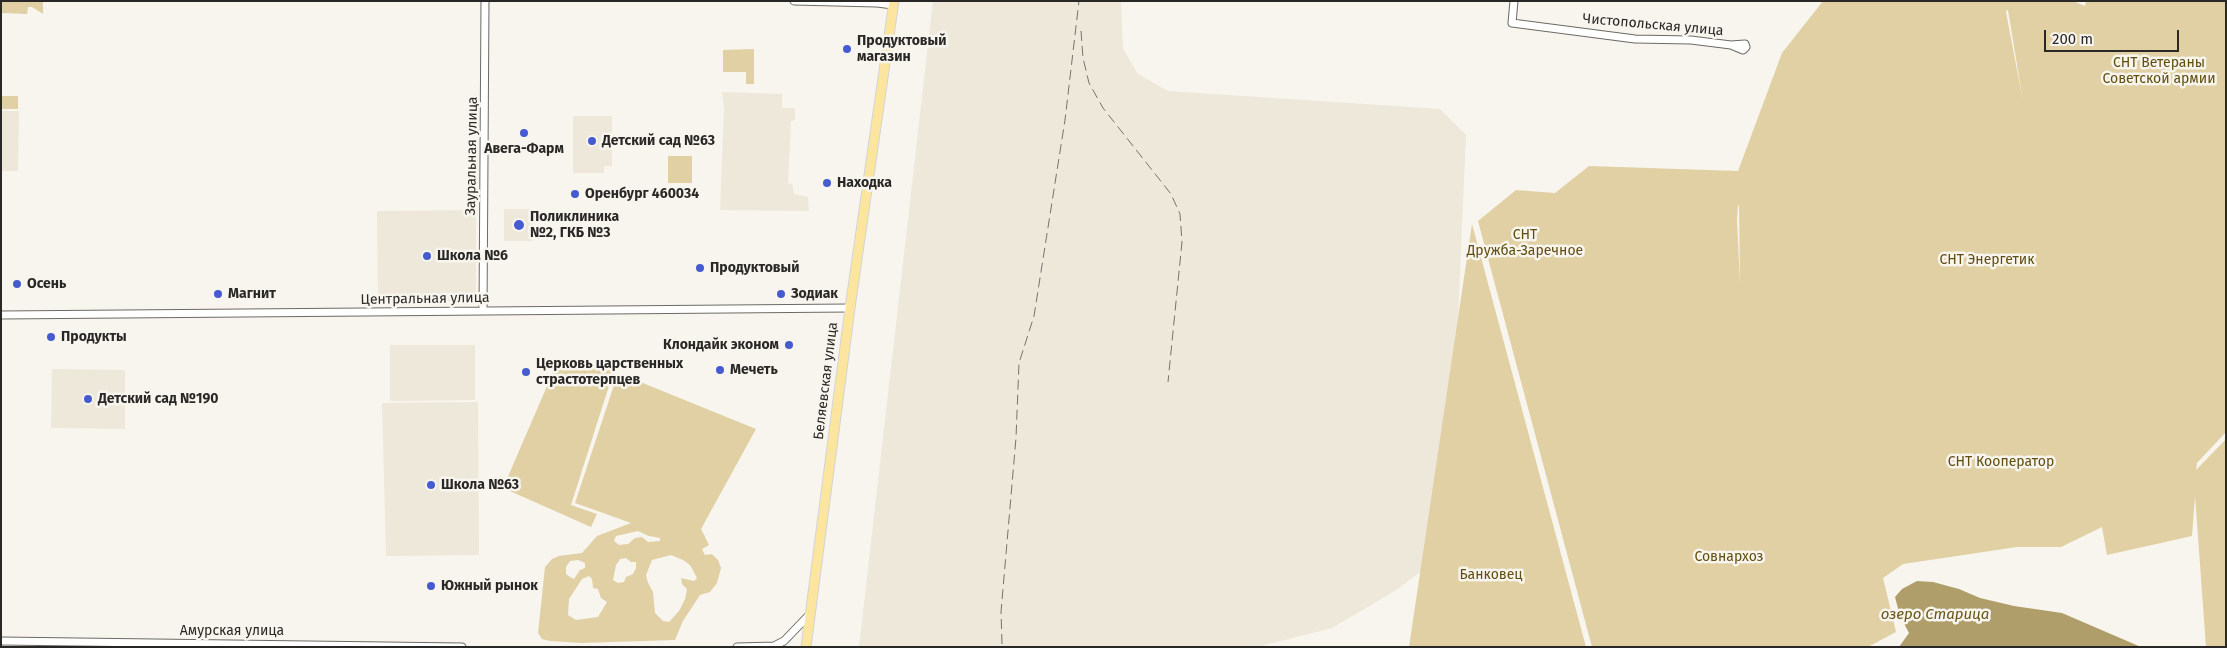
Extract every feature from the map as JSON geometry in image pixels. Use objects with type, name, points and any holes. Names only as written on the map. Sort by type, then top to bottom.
[{"type":"main road","name":"Беляевская улица","points":[[806,647],[850,308],[894,3]]},
{"type":"street","name":"Зауральная улица","points":[[483,311],[485,1]]},
{"type":"street","points":[[794,1],[894,3]]},
{"type":"street","name":"Чистопольская улица","points":[[1514,1],[1512,23],[1650,40],[1691,40],[1731,45]]},
{"type":"street","name":"Центральная улица","points":[[1,315],[850,308]]},
{"type":"street","points":[[737,647],[774,646],[784,641],[801,626],[810,614]]},
{"type":"street","name":"Амурская улица","points":[[1,641],[462,647]]},
{"type":"shaded area","points":[[933,1],[1121,1],[1123,49],[1138,74],[1168,91],[1440,109],[1466,135],[1448,550],[1398,589],[1332,628],[1257,647],[859,647]]},
{"type":"shaded area","points":[[722,92],[782,94],[782,108],[795,108],[795,120],[791,121],[788,183],[792,184],[794,194],[808,197],[809,211],[720,210],[724,108]]},
{"type":"shaded area","points":[[1,111],[19,111],[18,171],[1,171]]},
{"type":"shaded area","name":"Детский сад №63","points":[[573,116],[612,116],[612,166],[604,166],[604,173],[573,173]]},
{"type":"shaded area","name":"Поликлиника №2, ГКБ №3","points":[[504,209],[533,209],[533,241],[504,241]]},
{"type":"shaded area","name":"Школа №6","points":[[476,210],[476,301],[378,302],[377,211]]},
{"type":"shaded area","points":[[390,345],[475,345],[475,400],[390,401]]},
{"type":"shaded area","name":"Детский сад №190","points":[[52,369],[125,370],[125,429],[51,428]]},
{"type":"shaded area","name":"Школа №63","points":[[478,402],[479,555],[386,556],[382,403]]},
{"type":"green space","points":[[1,1],[43,1],[43,14],[32,7],[28,7],[27,14],[2,13]]},
{"type":"green space","points":[[1823,1],[2073,1],[2085,6],[2086,1],[2226,1],[2226,432],[2197,463],[2196,470],[2226,439],[2226,647],[2206,647],[2195,496],[2192,536],[2107,555],[2102,527],[2061,547],[2017,547],[1903,564],[1883,578],[1896,632],[1868,647],[1592,647],[1478,221],[1516,190],[1555,193],[1589,166],[1738,171],[1782,53]],"holes":[[[2008,10],[2023,101],[2006,12]],[[1739,205],[1740,284],[1737,219]]]},
{"type":"green space","points":[[754,49],[754,84],[746,84],[746,72],[723,72],[723,50]]},
{"type":"green space","points":[[1,96],[18,96],[18,109],[1,109]]},
{"type":"green space","points":[[668,156],[692,156],[692,183],[668,183]]},
{"type":"green space","name":"Банковец","points":[[1472,224],[1586,647],[1409,647]]},
{"type":"green space","points":[[557,363],[616,364],[571,505],[597,514],[591,527],[503,488]]},
{"type":"green space","points":[[618,373],[756,429],[701,529],[709,545],[702,549],[705,555],[712,554],[718,560],[721,568],[717,583],[710,592],[700,595],[683,621],[675,640],[581,643],[542,639],[538,633],[545,567],[552,559],[559,556],[582,553],[597,536],[631,523],[575,503]],"holes":[[[638,531],[660,538],[660,541],[648,542],[642,537],[635,538],[628,544],[619,545],[614,541],[616,536]],[[671,555],[690,565],[697,578],[694,581],[681,578],[682,584],[687,589],[685,599],[679,611],[669,622],[663,621],[655,613],[653,592],[646,575],[652,560]],[[626,558],[631,562],[636,562],[636,568],[633,574],[626,577],[624,582],[618,583],[613,580],[616,565],[620,559]],[[578,560],[585,563],[585,568],[580,570],[574,579],[566,574],[566,567],[570,561]],[[589,576],[592,579],[593,588],[598,589],[601,598],[607,602],[598,617],[576,620],[568,615],[569,599],[582,579]]]},
{"type":"water","name":"озеро Старица","points":[[1917,581],[1933,582],[1959,589],[1980,598],[2014,606],[2062,613],[2141,647],[1899,647],[1909,633],[1900,616],[1895,597],[1902,589]]},
{"type":"railway","points":[[1002,644],[1001,612],[1016,438],[1019,363],[1034,316],[1065,120],[1079,1]]},
{"type":"railway","points":[[1081,31],[1083,58],[1089,83],[1103,108],[1171,194],[1180,214],[1182,242],[1168,382]]},
{"type":"place","name":"Продуктовый магазин","points":[[847,49]]},
{"type":"place","name":"Авега-Фарм","points":[[524,133]]},
{"type":"place","name":"Детский сад №63","points":[[592,141]]},
{"type":"place","name":"Находка","points":[[827,183]]},
{"type":"place","name":"Оренбург 460034","points":[[575,194]]},
{"type":"place","name":"Поликлиника №2, ГКБ №3","points":[[519,225]]},
{"type":"place","name":"Школа №6","points":[[427,256]]},
{"type":"place","name":"Продуктовый","points":[[700,268]]},
{"type":"place","name":"Осень","points":[[17,284]]},
{"type":"place","name":"Магнит","points":[[218,294]]},
{"type":"place","name":"Зодиак","points":[[781,294]]},
{"type":"place","name":"Продукты","points":[[51,337]]},
{"type":"place","name":"Клондайк эконом","points":[[789,345]]},
{"type":"place","name":"Мечеть","points":[[720,370]]},
{"type":"place","name":"Церковь царственных страстотерпцев","points":[[526,372]]},
{"type":"place","name":"Детский сад №190","points":[[88,399]]},
{"type":"place","name":"Школа №63","points":[[431,485]]},
{"type":"place","name":"Южный рынок","points":[[431,586]]},
{"type":"park label","name":"СНТ Ветераны Советской армии","points":[[2159,72]]},
{"type":"park label","name":"СНТ Дружба-Заречное","points":[[1525,244]]},
{"type":"park label","name":"СНТ Энергетик","points":[[1987,260]]},
{"type":"park label","name":"СНТ Кооператор","points":[[2001,462]]},
{"type":"park label","name":"Совнархоз","points":[[1729,557]]}]
